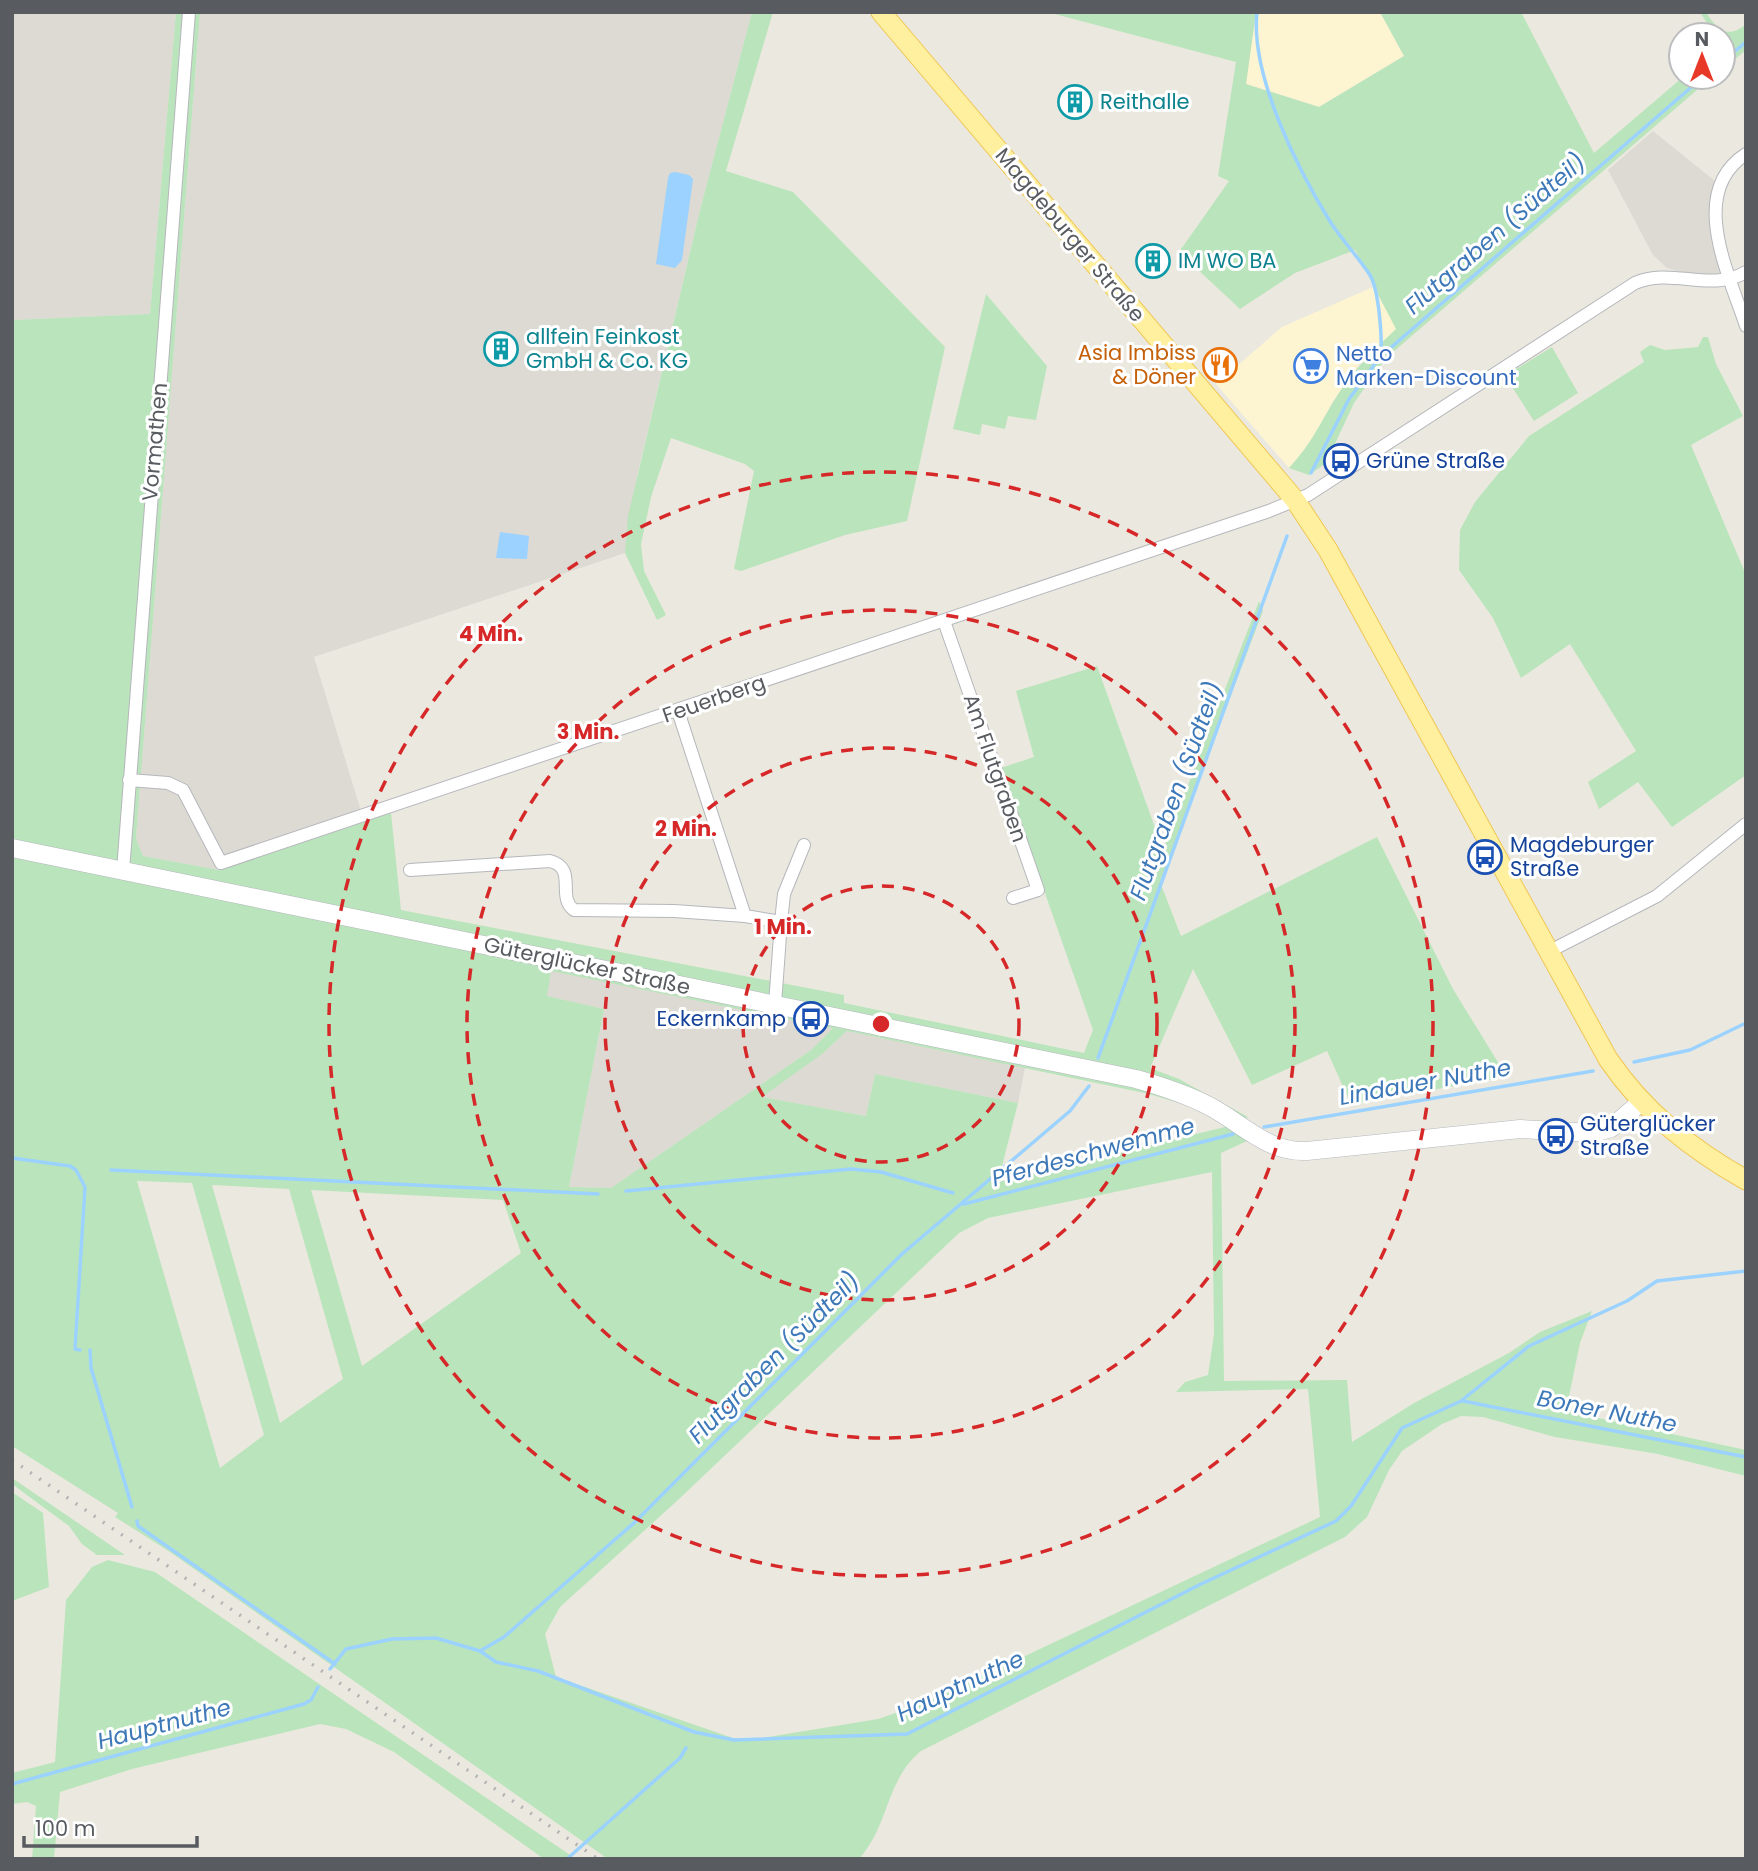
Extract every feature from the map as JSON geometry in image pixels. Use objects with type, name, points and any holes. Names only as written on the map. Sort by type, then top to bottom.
[{"type":"main road","name":"Magdeburger Straße","points":[[881,12],[1295,500],[1328,550],[1614,1068],[1641,1102],[1681,1139],[1746,1180]]},
{"type":"street","name":"Vormathen","points":[[123,871],[189,12]]},
{"type":"street","points":[[1746,154],[1727,169],[1715,201],[1716,222],[1730,279],[1746,326]]},
{"type":"street","points":[[1295,500],[1308,495],[1635,283],[1656,276],[1702,282],[1730,279],[1746,272]]},
{"type":"street","name":"Feuerberg","points":[[130,780],[168,783],[183,790],[221,863],[678,711],[1295,500]]},
{"type":"street","name":"Am Flutgraben","points":[[944,621],[1038,890],[1013,898]]},
{"type":"street","points":[[678,711],[745,916]]},
{"type":"street","points":[[1548,952],[1657,895],[1746,824]]},
{"type":"street","points":[[775,1004],[784,894],[804,845]]},
{"type":"street","name":"Güterglücker Straße","points":[[12,848],[1136,1079],[1191,1098],[1227,1116],[1278,1148],[1294,1152],[1520,1129],[1594,1133],[1611,1128],[1641,1102]]},
{"type":"street","points":[[410,870],[550,861],[558,863],[565,873],[567,901],[574,910],[674,911],[745,916],[782,922]]},
{"type":"shaded area","points":[[12,12],[176,12],[150,314],[12,320]]},
{"type":"shaded area","points":[[200,12],[752,12],[699,214],[637,476],[625,553],[314,657],[364,821],[219,870],[143,856],[136,839]]},
{"type":"shaded area","points":[[1256,12],[1380,12],[1404,56],[1319,107],[1246,84]]},
{"type":"shaded area","points":[[1653,131],[1715,181],[1710,215],[1721,273],[1699,277],[1667,268],[1653,255],[1608,170]]},
{"type":"shaded area","points":[[1373,287],[1397,329],[1360,363],[1332,403],[1311,445],[1289,468],[1216,384],[1282,327]]},
{"type":"shaded area","points":[[551,970],[833,1028],[811,1050],[611,1188],[569,1187],[604,1009],[546,996]]},
{"type":"shaded area","points":[[847,1031],[1025,1068],[1018,1103],[875,1074],[866,1116],[761,1097],[822,1054]]},
{"type":"green space","points":[[176,12],[200,12],[136,839],[143,856],[219,870],[391,813],[401,910],[844,995],[844,1003],[1084,1053],[1093,1030],[1001,768],[1034,757],[1016,691],[1097,666],[1163,850],[1259,601],[1263,611],[1160,882],[1181,936],[1377,837],[1453,989],[1507,1077],[1351,1104],[1327,1051],[1252,1085],[1193,969],[1150,1068],[1179,1079],[1248,1117],[1231,1126],[1247,1141],[1221,1153],[1224,1381],[1347,1380],[1352,1442],[1414,1403],[1509,1353],[1540,1332],[1592,1311],[1580,1343],[1566,1411],[1746,1450],[1746,1476],[1658,1454],[1555,1437],[1483,1417],[1461,1416],[1442,1424],[1402,1451],[1389,1470],[1367,1517],[1345,1537],[921,1751],[900,1776],[877,1832],[859,1859],[608,1859],[170,1552],[115,1517],[118,1513],[12,1446],[12,320],[150,314]],"holes":[[[551,971],[833,1028],[811,1050],[611,1188],[569,1187],[604,1009],[547,996]],[[847,1031],[1149,1094],[1192,1107],[1229,1126],[998,1182],[1018,1103],[875,1074],[866,1116],[762,1097],[822,1054]],[[1212,1172],[1214,1334],[1208,1375],[1185,1382],[1176,1392],[1308,1389],[1320,1517],[925,1703],[878,1719],[749,1740],[733,1738],[556,1677],[545,1634],[560,1607],[678,1500],[959,1233],[988,1218]],[[137,1181],[192,1183],[264,1435],[220,1468]],[[212,1185],[289,1189],[343,1379],[280,1423]],[[311,1190],[503,1200],[521,1253],[362,1366]]]},
{"type":"green space","points":[[752,12],[773,12],[726,171],[793,192],[945,347],[907,521],[845,535],[741,571],[734,569],[754,471],[745,464],[671,438],[651,497],[641,544],[644,571],[666,615],[657,620],[625,553],[628,516],[699,214]]},
{"type":"green space","points":[[1047,12],[1256,12],[1246,84],[1319,107],[1404,56],[1380,12],[1521,12],[1594,153],[1667,91],[1696,91],[1385,359],[1354,403],[1326,463],[1309,475],[1289,468],[1308,445],[1346,383],[1369,355],[1396,329],[1355,250],[1295,273],[1240,309],[1179,252],[1229,181],[1218,176],[1236,62]]},
{"type":"green space","points":[[1700,12],[1706,12],[1713,21],[1706,21]]},
{"type":"green space","points":[[1746,24],[1746,50],[1737,57],[1737,30]]},
{"type":"green space","points":[[986,294],[1047,366],[1036,420],[1008,416],[1005,429],[982,424],[980,435],[953,429]]},
{"type":"green space","points":[[1703,337],[1708,337],[1716,364],[1743,416],[1691,445],[1746,575],[1746,775],[1672,827],[1638,782],[1599,809],[1588,782],[1636,751],[1570,644],[1521,678],[1493,618],[1459,570],[1460,530],[1475,502],[1529,436],[1644,362],[1640,352],[1650,345],[1665,350],[1698,347]]},
{"type":"green space","points":[[1552,347],[1578,393],[1534,421],[1505,376]]},
{"type":"green space","points":[[12,1478],[125,1555],[97,1555],[82,1544],[69,1526],[12,1484]]},
{"type":"green space","points":[[12,1492],[43,1513],[49,1587],[12,1601]]},
{"type":"green space","points":[[108,1560],[155,1572],[576,1859],[544,1859],[394,1752],[346,1729],[320,1724],[132,1769],[60,1792],[54,1859],[32,1859],[36,1806],[27,1802],[12,1804],[12,1773],[55,1762],[66,1600],[92,1567]]},
{"type":"water","points":[[670,173],[689,175],[693,179],[682,260],[675,268],[656,264],[668,178]]},
{"type":"water","points":[[500,532],[529,536],[527,559],[496,558]]},
{"type":"waterway","points":[[1257,12],[1261,64],[1291,150],[1331,223],[1373,282],[1379,314],[1381,355]]},
{"type":"waterway","name":"Flutgraben (Südteil)","points":[[1737,49],[1746,42]]},
{"type":"waterway","name":"Flutgraben (Südteil)","points":[[1311,473],[1349,399],[1380,357],[1687,91]]},
{"type":"waterway","name":"Flutgraben (Südteil)","points":[[1098,1058],[1287,536]]},
{"type":"waterway","points":[[1634,1062],[1690,1050],[1746,1023]]},
{"type":"waterway","name":"Lindauer Nuthe","points":[[1264,1127],[1593,1071]]},
{"type":"waterway","name":"Flutgraben (Südteil)","points":[[480,1651],[504,1637],[635,1522],[902,1254],[1070,1111],[1089,1086]]},
{"type":"waterway","name":"Pferdeschwemme","points":[[964,1204],[1233,1134]]},
{"type":"waterway","points":[[12,1158],[70,1166],[76,1170],[85,1187],[75,1349],[80,1350]]},
{"type":"waterway","points":[[626,1191],[851,1169],[881,1172],[953,1193]]},
{"type":"waterway","points":[[111,1170],[598,1194]]},
{"type":"waterway","name":"Hauptnuthe","points":[[330,1669],[346,1649],[392,1639],[436,1638],[480,1651],[496,1662],[538,1671],[694,1732],[734,1740],[907,1734],[1199,1585],[1336,1521],[1351,1506],[1402,1428],[1461,1401],[1529,1346],[1627,1301],[1657,1281],[1746,1271]]},
{"type":"waterway","points":[[90,1350],[91,1368],[132,1507]]},
{"type":"waterway","name":"Boner Nuthe","points":[[1463,1401],[1746,1457]]},
{"type":"waterway","points":[[137,1521],[138,1526],[335,1664]]},
{"type":"waterway","name":"Hauptnuthe","points":[[12,1784],[304,1704],[311,1700],[318,1687]]},
{"type":"waterway","points":[[567,1859],[680,1758],[686,1748]]},
{"type":"railway","points":[[12,1460],[598,1859]]},
{"type":"place","name":"Reithalle","points":[[1075,102]]},
{"type":"place","name":"IM WO BA","points":[[1153,261]]},
{"type":"place","name":"allfein Feinkost GmbH & Co. KG","points":[[501,349]]},
{"type":"place","name":"Asia Imbiss & Döner","points":[[1220,365]]},
{"type":"place","name":"Netto Marken-Discount","points":[[1311,366]]},
{"type":"place","name":"Grüne Straße","points":[[1341,461]]},
{"type":"place","name":"Magdeburger Straße","points":[[1485,857]]},
{"type":"place","name":"Eckernkamp","points":[[811,1019]]},
{"type":"place","name":"Güterglücker Straße","points":[[1556,1136]]}]
